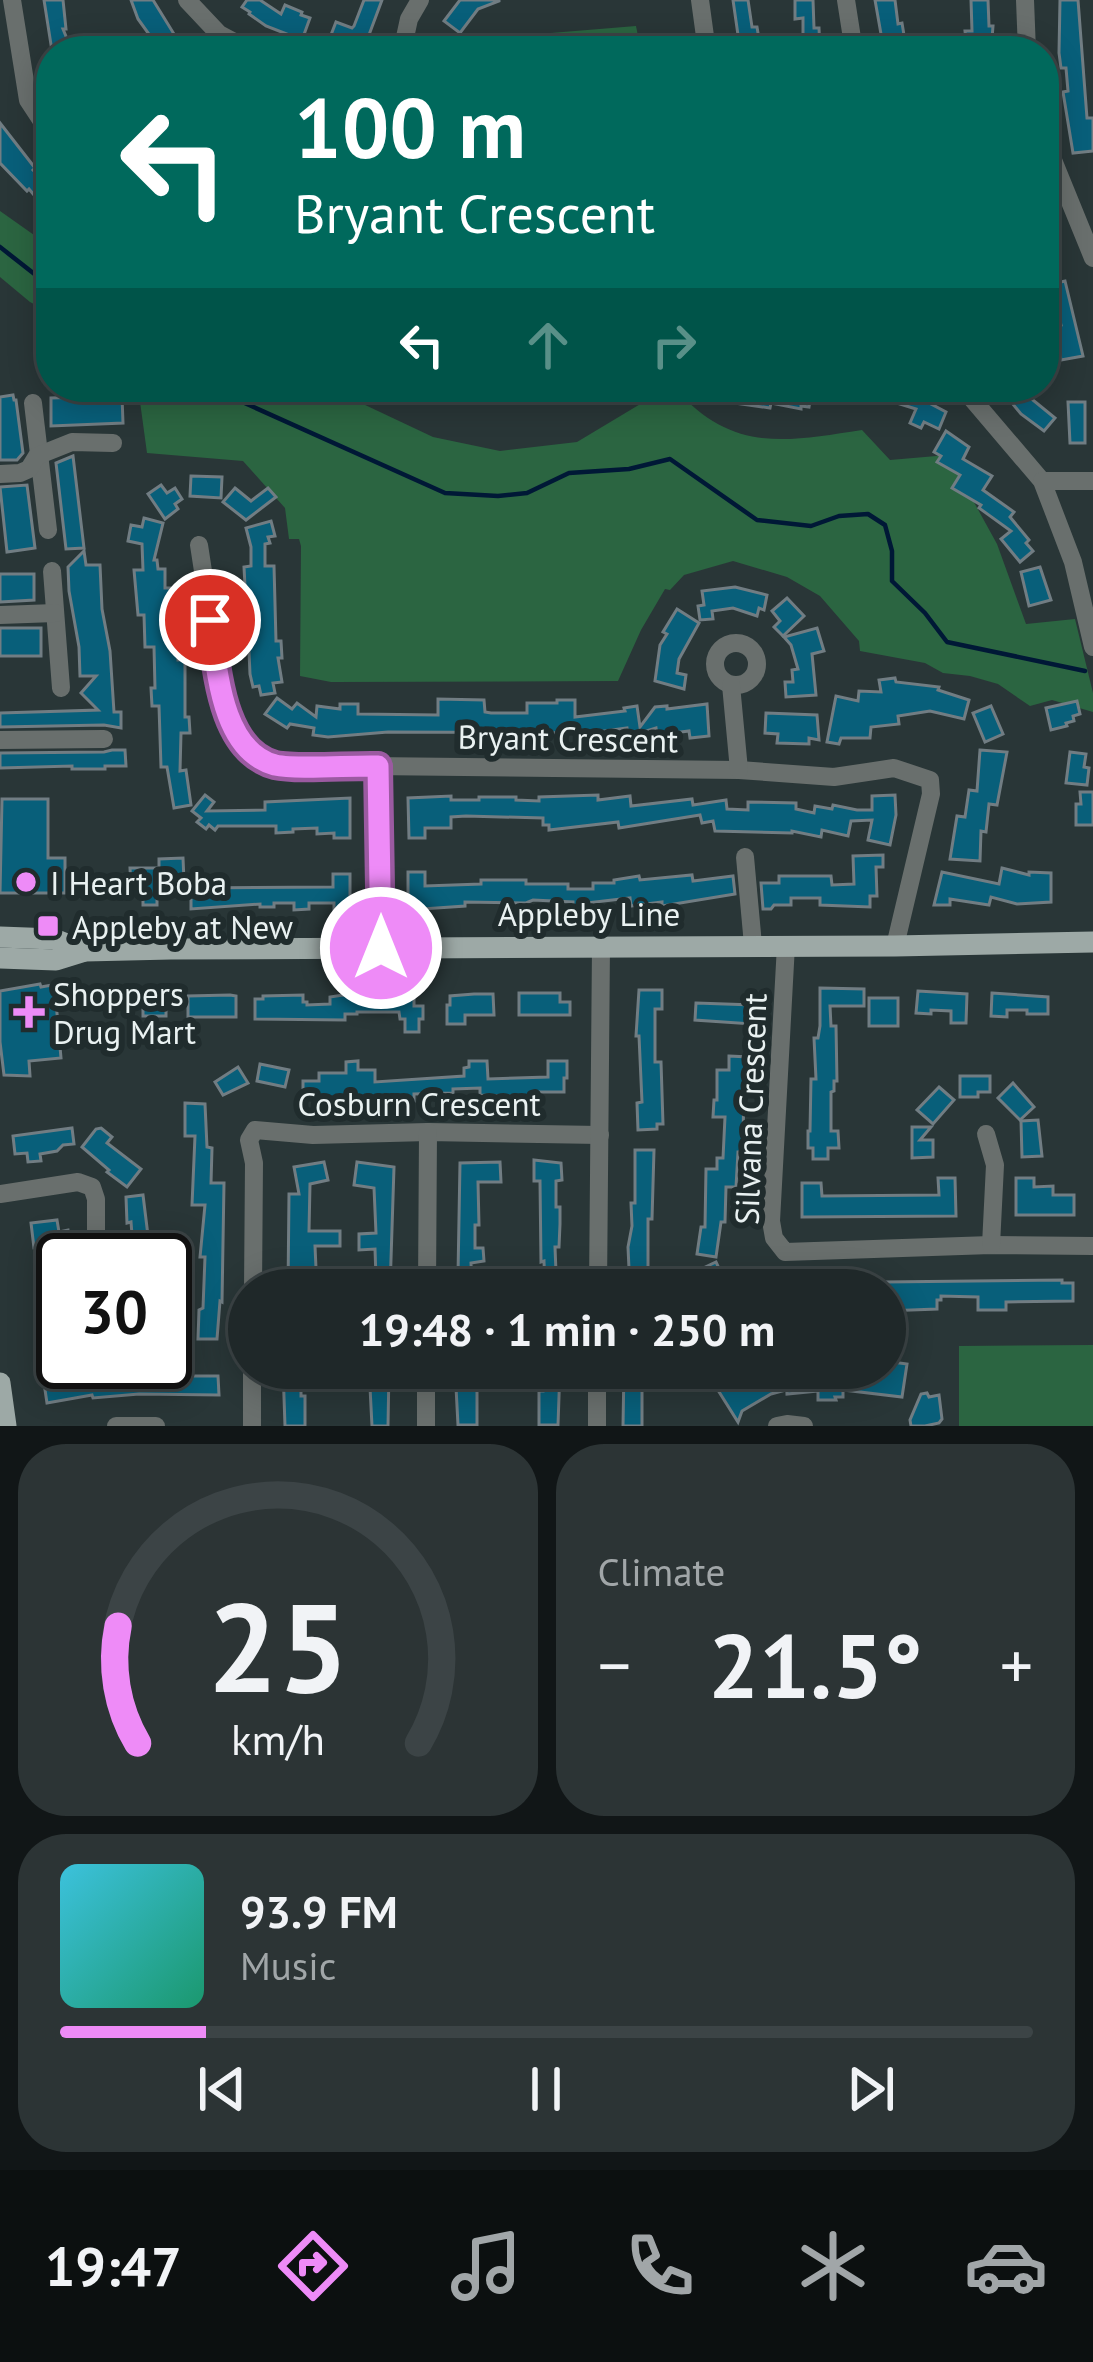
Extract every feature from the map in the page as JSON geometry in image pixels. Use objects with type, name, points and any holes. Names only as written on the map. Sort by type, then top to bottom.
[{"type":"main road","name":"Appleby Line","points":[[0,937],[54,939],[85,951]]},
{"type":"main road","name":"Appleby Line","points":[[0,958],[56,960],[85,951],[1093,942]]},
{"type":"main road","points":[[0,1383],[6,1426]]},
{"type":"street","points":[[12,0],[28,100],[36,112]]},
{"type":"street","points":[[187,0],[223,36]]},
{"type":"street","points":[[405,36],[420,0]]},
{"type":"street","points":[[700,0],[705,36]]},
{"type":"street","points":[[846,0],[852,36]]},
{"type":"street","points":[[1025,0],[1026,36]]},
{"type":"street","points":[[1059,175],[1093,258]]},
{"type":"street","points":[[975,402],[1042,481],[1073,562],[1093,647]]},
{"type":"street","points":[[33,404],[48,530]]},
{"type":"street","points":[[0,474],[29,469],[37,455],[72,442],[113,443]]},
{"type":"street","points":[[1042,481],[1093,481]]},
{"type":"street","name":"Bryant Crescent","points":[[199,545],[230,726],[255,756],[277,765],[739,770],[834,777],[894,768],[930,780],[931,794],[896,946]]},
{"type":"street","points":[[52,571],[61,688]]},
{"type":"street","points":[[0,615],[56,613]]},
{"type":"street","points":[[731,685],[739,770]]},
{"type":"street","points":[[0,740],[104,739]]},
{"type":"street","points":[[378,766],[381,948]]},
{"type":"street","points":[[746,857],[753,945]]},
{"type":"street","name":"Silvana Crescent","points":[[786,945],[771,1221],[774,1238],[784,1252],[1093,1246]]},
{"type":"street","points":[[598,1269],[602,946]]},
{"type":"street","name":"Cosburn Crescent","points":[[253,1269],[250,1140],[255,1130],[314,1135],[600,1135]]},
{"type":"street","points":[[427,1269],[428,1132]]},
{"type":"street","points":[[986,1134],[994,1165],[991,1245]]},
{"type":"street","points":[[0,1194],[78,1182],[92,1186],[96,1233]]},
{"type":"street","points":[[252,1389],[252,1426]]},
{"type":"street","points":[[426,1389],[426,1426]]},
{"type":"street","points":[[597,1389],[597,1426]]},
{"type":"street","points":[[116,1426],[156,1426]]},
{"type":"street","points":[[777,1426],[804,1426]]},
{"type":"green space","points":[[636,26],[638,36],[515,36]]},
{"type":"green space","points":[[0,211],[36,236],[36,305],[0,277]]},
{"type":"green space","points":[[140,402],[359,402],[433,437],[500,451],[577,442],[644,402],[689,402],[716,423],[760,438],[808,438],[862,430],[890,460],[948,455],[997,544],[1026,624],[1075,619],[1093,693],[1093,712],[1052,700],[1030,706],[998,684],[860,651],[859,641],[820,596],[787,577],[733,561],[684,575],[670,590],[665,589],[618,681],[331,682],[300,676],[301,546],[299,539],[289,539],[285,508],[243,461],[147,453]]},
{"type":"green space","points":[[1093,1345],[1093,1426],[959,1426],[959,1346]]},
{"type":"building","points":[[44,0],[63,0],[66,36],[50,36]]},
{"type":"building","points":[[131,0],[153,0],[174,34],[150,36]]},
{"type":"building","points":[[247,0],[260,0],[281,14],[285,5],[310,18],[303,36],[292,36],[266,26],[242,7]]},
{"type":"building","points":[[364,0],[382,0],[369,36],[331,36],[336,22],[354,26]]},
{"type":"building","points":[[460,0],[499,1],[478,9],[460,33],[444,21]]},
{"type":"building","points":[[733,0],[748,0],[752,27],[757,27],[758,36],[738,36]]},
{"type":"building","points":[[795,0],[813,0],[814,28],[819,28],[819,36],[803,36],[803,18],[795,19]]},
{"type":"building","points":[[875,0],[895,0],[904,36],[881,36]]},
{"type":"building","points":[[971,0],[988,0],[992,36],[966,36],[965,31],[972,31]]},
{"type":"building","points":[[1060,0],[1078,0],[1093,151],[1073,153],[1063,92],[1068,91],[1066,68],[1061,68],[1059,53]]},
{"type":"building","points":[[0,123],[35,168],[36,193],[27,191],[0,163]]},
{"type":"building","points":[[1059,276],[1065,281],[1083,356],[1061,360]]},
{"type":"building","points":[[13,395],[23,453],[17,460],[0,460],[0,397]]},
{"type":"building","points":[[51,402],[122,402],[123,423],[51,426]]},
{"type":"building","points":[[728,402],[810,402],[801,409],[771,403],[770,408]]},
{"type":"building","points":[[893,402],[927,402],[946,412],[939,429],[924,422],[921,428],[910,423],[916,409]]},
{"type":"building","points":[[1011,402],[1035,402],[1055,418],[1044,431]]},
{"type":"building","points":[[1068,402],[1085,402],[1085,443],[1070,443]]},
{"type":"building","points":[[946,431],[969,447],[963,459],[992,476],[983,490],[1014,512],[1010,517],[1033,551],[1020,562],[1001,539],[1011,531],[952,488],[960,475],[937,462],[941,456],[934,452]]},
{"type":"building","points":[[73,456],[84,548],[66,549],[56,463]]},
{"type":"building","points":[[191,476],[222,477],[221,498],[190,496]]},
{"type":"building","points":[[27,485],[35,548],[7,552],[0,487]]},
{"type":"building","points":[[161,485],[167,493],[175,488],[182,499],[165,519],[148,494]]},
{"type":"building","points":[[235,488],[251,501],[268,488],[276,497],[246,520],[223,502]]},
{"type":"building","points":[[144,518],[163,523],[154,560],[158,569],[165,569],[171,620],[176,620],[178,660],[185,660],[185,717],[189,717],[190,733],[181,733],[180,771],[186,770],[191,805],[174,808],[167,767],[161,767],[159,706],[152,706],[154,647],[145,647],[144,615],[138,615],[134,570],[143,570],[142,544],[128,541],[131,525],[142,527]]},
{"type":"building","points":[[271,521],[275,536],[265,544],[265,566],[274,566],[282,682],[273,683],[275,693],[261,695],[250,674],[242,586],[244,567],[251,566],[246,528]]},
{"type":"building","points":[[84,551],[86,565],[100,565],[114,712],[121,712],[121,728],[0,727],[0,713],[98,710],[81,693],[96,676],[80,676],[69,591],[68,567]]},
{"type":"building","points":[[1040,567],[1051,600],[1029,606],[1021,572]]},
{"type":"building","points":[[0,574],[34,574],[34,600],[0,602]]},
{"type":"building","points":[[735,587],[767,595],[764,610],[759,608],[757,616],[733,608],[712,611],[713,619],[700,620],[702,591]]},
{"type":"building","points":[[787,598],[804,616],[783,636],[774,627],[780,621],[772,611]]},
{"type":"building","points":[[677,609],[699,623],[679,659],[677,673],[686,675],[684,689],[655,681],[660,645],[667,634],[663,632]]},
{"type":"building","points":[[0,628],[41,628],[41,656],[0,656]]},
{"type":"building","points":[[817,628],[824,651],[812,654],[816,695],[786,697],[785,682],[793,682],[792,670],[798,669],[784,637]]},
{"type":"building","points":[[895,678],[896,682],[939,687],[969,700],[964,719],[930,711],[898,716],[899,724],[871,727],[870,738],[827,742],[836,696],[858,701],[859,691],[881,692],[879,680]]},
{"type":"building","points":[[277,698],[292,709],[297,703],[316,717],[317,706],[340,709],[340,704],[358,704],[358,714],[438,715],[438,699],[484,700],[485,712],[491,713],[527,713],[527,703],[575,700],[575,717],[637,706],[640,727],[655,707],[707,704],[709,736],[690,738],[689,731],[657,735],[656,728],[628,735],[627,728],[590,733],[388,732],[328,737],[313,735],[314,728],[290,724],[287,728],[265,714]]},
{"type":"building","points":[[1077,701],[1080,714],[1073,716],[1074,721],[1051,730],[1046,708]]},
{"type":"building","points":[[991,706],[1003,734],[985,742],[973,713]]},
{"type":"building","points":[[766,713],[817,715],[819,740],[777,743],[778,734],[765,733]]},
{"type":"building","points":[[125,750],[126,766],[0,768],[0,753]]},
{"type":"building","points":[[980,750],[1007,752],[997,805],[989,804],[986,832],[981,831],[980,861],[950,859],[957,816],[965,817],[969,790],[977,791]]},
{"type":"building","points":[[1070,752],[1086,754],[1087,785],[1066,783]]},
{"type":"building","points":[[1080,792],[1093,792],[1093,825],[1076,825]]},
{"type":"building","points":[[205,795],[214,802],[207,811],[265,810],[265,802],[350,798],[350,838],[317,834],[317,828],[276,833],[276,826],[218,826],[215,830],[209,825],[206,829],[192,811]]},
{"type":"building","points":[[598,795],[598,800],[630,796],[631,806],[726,800],[727,809],[748,810],[748,802],[796,803],[796,809],[814,813],[815,806],[832,809],[833,805],[872,810],[872,796],[895,795],[896,815],[890,845],[868,840],[872,820],[851,821],[848,836],[822,830],[821,837],[792,831],[715,831],[713,821],[702,823],[700,815],[619,828],[618,822],[549,830],[543,818],[451,817],[451,828],[425,828],[425,838],[409,838],[408,798],[539,801],[539,797]]},
{"type":"building","points":[[2,799],[48,799],[48,858],[65,858],[65,893],[0,893]]},
{"type":"building","points":[[883,855],[883,867],[876,867],[877,896],[870,896],[870,907],[820,905],[820,898],[791,898],[791,905],[763,909],[761,883],[779,883],[779,876],[831,876],[832,885],[854,884],[853,856]]},
{"type":"building","points":[[183,858],[184,881],[157,882],[157,905],[143,905],[143,895],[131,888],[130,868],[159,868],[159,859]]},
{"type":"building","points":[[1002,868],[1029,875],[1051,873],[1051,902],[1017,904],[991,897],[989,905],[950,899],[950,905],[934,905],[942,872],[999,884]]},
{"type":"building","points":[[408,872],[425,872],[425,886],[526,880],[526,884],[568,884],[568,889],[593,889],[593,883],[639,876],[640,880],[692,875],[693,881],[733,876],[735,894],[662,906],[662,902],[631,906],[630,898],[586,903],[586,911],[573,911],[573,902],[533,900],[408,910]]},
{"type":"building","points":[[333,874],[350,874],[350,910],[334,911],[334,903],[309,903],[309,909],[294,910],[294,903],[191,909],[191,888],[333,887]]},
{"type":"building","name":"Shoppers Drug Mart","points":[[52,985],[55,991],[61,1058],[29,1061],[30,1076],[4,1075],[0,991]]},
{"type":"building","points":[[820,988],[864,989],[864,1006],[830,1006],[831,1026],[836,1026],[837,1081],[831,1092],[831,1131],[838,1131],[839,1148],[828,1148],[828,1159],[813,1159],[813,1148],[808,1148]]},
{"type":"building","points":[[639,990],[662,990],[662,1009],[655,1009],[655,1062],[661,1062],[663,1124],[657,1124],[657,1129],[638,1130],[637,1103],[642,1102],[636,1036]]},
{"type":"building","points":[[918,991],[967,994],[966,1023],[951,1023],[951,1011],[916,1013]]},
{"type":"building","points":[[519,993],[560,993],[560,1002],[570,1002],[570,1015],[519,1015]]},
{"type":"building","points":[[992,993],[1048,997],[1048,1014],[1007,1010],[1007,1017],[991,1016]]},
{"type":"building","points":[[493,994],[494,1015],[465,1015],[465,1024],[447,1024],[450,996]]},
{"type":"building","points":[[303,995],[307,1005],[330,1004],[330,997],[343,995],[414,996],[414,1006],[423,1006],[423,1019],[419,1019],[419,1032],[405,1032],[405,1019],[400,1019],[399,1012],[357,1012],[345,1014],[345,1020],[255,1019],[255,999]]},
{"type":"building","points":[[143,996],[166,997],[166,1016],[143,1016]]},
{"type":"building","points":[[188,996],[236,996],[236,1017],[188,1017]]},
{"type":"building","points":[[869,998],[898,998],[898,1026],[869,1026]]},
{"type":"building","points":[[696,1003],[753,1005],[752,1024],[695,1020]]},
{"type":"building","points":[[729,1056],[748,1057],[743,1140],[736,1187],[726,1187],[725,1222],[721,1222],[716,1257],[697,1254],[701,1227],[705,1227],[706,1169],[717,1169],[717,1158],[723,1158],[725,1117],[713,1117],[714,1100],[717,1070],[729,1070]]},
{"type":"building","points":[[358,1061],[358,1070],[375,1070],[375,1082],[464,1076],[469,1061],[487,1061],[488,1079],[548,1077],[548,1061],[567,1061],[567,1078],[564,1092],[536,1092],[536,1097],[480,1095],[480,1088],[414,1094],[414,1101],[394,1101],[394,1096],[303,1097],[303,1081],[319,1081],[319,1073],[346,1073],[346,1062]]},
{"type":"building","points":[[260,1064],[289,1070],[285,1087],[257,1081]]},
{"type":"building","points":[[238,1067],[248,1083],[223,1095],[215,1082]]},
{"type":"building","points":[[960,1076],[990,1076],[990,1092],[960,1097]]},
{"type":"building","points":[[1013,1083],[1034,1107],[1020,1120],[998,1098]]},
{"type":"building","points":[[939,1087],[954,1100],[933,1124],[917,1110]]},
{"type":"building","points":[[185,1103],[205,1104],[207,1147],[212,1148],[211,1183],[224,1183],[217,1339],[198,1339],[205,1205],[192,1205],[195,1136],[185,1136]]},
{"type":"building","points":[[1038,1120],[1042,1156],[1022,1157],[1021,1121]]},
{"type":"building","points":[[912,1127],[931,1127],[920,1140],[933,1140],[933,1157],[912,1158]]},
{"type":"building","points":[[72,1128],[74,1144],[40,1154],[41,1161],[28,1162],[27,1153],[15,1154],[13,1136]]},
{"type":"building","points":[[101,1128],[112,1137],[107,1143],[141,1169],[127,1187],[82,1147]]},
{"type":"building","points":[[635,1150],[654,1150],[648,1269],[629,1269],[631,1203],[635,1203]]},
{"type":"building","points":[[534,1160],[561,1163],[562,1180],[556,1181],[556,1207],[560,1207],[556,1269],[544,1269],[541,1262],[540,1181],[534,1181]]},
{"type":"building","points":[[324,1162],[328,1180],[310,1184],[309,1231],[340,1231],[340,1246],[315,1246],[316,1269],[288,1269],[289,1194],[299,1194],[294,1167]]},
{"type":"building","points":[[357,1162],[394,1167],[391,1269],[376,1269],[375,1249],[359,1250],[359,1234],[376,1233],[374,1188],[354,1185]]},
{"type":"building","points":[[500,1162],[501,1182],[478,1182],[475,1248],[483,1248],[484,1261],[471,1263],[471,1269],[458,1269],[460,1163]]},
{"type":"building","points":[[938,1178],[955,1178],[956,1216],[802,1217],[802,1183],[821,1183],[822,1196],[939,1195]]},
{"type":"building","points":[[1016,1178],[1034,1178],[1034,1187],[1053,1186],[1053,1195],[1074,1195],[1074,1215],[1016,1215]]},
{"type":"building","points":[[143,1195],[148,1233],[132,1233],[126,1197]]},
{"type":"building","points":[[57,1220],[59,1232],[68,1233],[36,1233],[34,1248],[31,1223]]},
{"type":"building","points":[[1062,1280],[1073,1283],[1073,1301],[1006,1302],[1006,1310],[978,1310],[978,1297],[941,1296],[937,1309],[906,1310],[906,1282]]},
{"type":"building","points":[[192,1376],[218,1376],[219,1395],[92,1395],[47,1403],[45,1389],[192,1389]]},
{"type":"building","points":[[284,1389],[301,1389],[305,1426],[285,1426]]},
{"type":"building","points":[[370,1389],[389,1389],[388,1426],[372,1426]]},
{"type":"building","points":[[456,1389],[477,1389],[477,1425],[458,1425]]},
{"type":"building","points":[[559,1389],[558,1425],[539,1425],[539,1391]]},
{"type":"building","points":[[624,1389],[642,1389],[642,1426],[623,1426]]},
{"type":"building","points":[[717,1389],[781,1389],[742,1411],[738,1422]]},
{"type":"building","points":[[787,1389],[903,1389],[902,1397],[843,1390],[843,1397],[836,1400],[818,1400],[818,1391],[787,1394]]},
{"type":"building","points":[[921,1394],[929,1397],[939,1395],[942,1419],[911,1426]]},
{"type":"waterway","points":[[0,247],[36,275]]},
{"type":"waterway","points":[[242,402],[445,493],[527,493],[569,473],[629,469],[670,459],[757,520],[811,526],[839,516],[868,514],[885,525],[892,551],[892,581],[947,642],[1085,671]]},
{"type":"place","name":"I Heart Boba","points":[[26,882]]},
{"type":"place","name":"Appleby at New","points":[[48,926]]},
{"type":"place","name":"Shoppers Drug Mart","points":[[29,1012]]},
{"type":"route","points":[[210,620],[230,726],[255,756],[277,765],[378,766],[381,948]]}]
